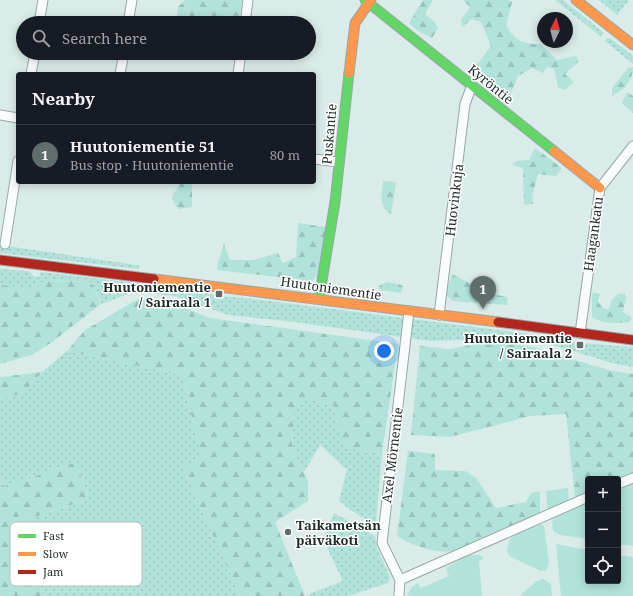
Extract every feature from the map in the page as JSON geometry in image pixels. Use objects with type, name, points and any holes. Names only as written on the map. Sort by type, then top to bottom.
[{"type":"street","points":[[40,16],[43,0]]},
{"type":"street","points":[[129,16],[132,0]]},
{"type":"street","points":[[246,16],[248,0]]},
{"type":"street","points":[[576,0],[633,46]]},
{"type":"street","name":"Kyröntie","points":[[368,1],[600,188]]},
{"type":"street","name":"Puskantie","points":[[319,299],[335,202],[343,117],[356,23],[368,1]]},
{"type":"street","points":[[31,72],[34,60]]},
{"type":"street","points":[[120,72],[123,60]]},
{"type":"street","points":[[238,72],[240,60]]},
{"type":"street","name":"Huovinkuja","points":[[440,315],[465,104],[472,85]]},
{"type":"street","points":[[0,115],[16,118]]},
{"type":"street","name":"Haagankatu","points":[[580,334],[600,188],[633,146]]},
{"type":"street","points":[[316,159],[339,162]]},
{"type":"street","points":[[5,244],[16,174]]},
{"type":"street","name":"Huutoniementie","points":[[0,260],[319,299],[633,340]]},
{"type":"street","name":"Huutoniementie","points":[[0,263],[25,262]]},
{"type":"street","name":"Axel Mörnentie","points":[[399,596],[400,580],[382,543],[409,311]]},
{"type":"street","points":[[621,483],[633,478]]},
{"type":"street","points":[[400,580],[585,498]]},
{"type":"green space","points":[[185,0],[242,0],[240,16],[177,16],[178,7]]},
{"type":"green space","points":[[423,0],[433,0],[425,14],[435,22],[438,28],[432,38],[418,31],[409,23]]},
{"type":"green space","points":[[463,0],[509,0],[512,2],[506,26],[520,41],[537,44],[537,48],[544,48],[557,60],[576,56],[579,61],[565,74],[574,82],[565,90],[558,87],[554,69],[547,67],[543,73],[532,68],[518,76],[508,100],[504,101],[470,74],[491,46],[481,22],[472,19],[462,27],[461,20],[470,7]]},
{"type":"green space","points":[[555,0],[563,0],[603,32],[601,37],[573,14],[573,12],[570,12]]},
{"type":"green space","points":[[599,0],[629,0],[617,15]]},
{"type":"green space","points":[[607,38],[610,38],[633,56],[633,64],[605,41]]},
{"type":"green space","points":[[633,67],[630,81],[620,91],[612,96],[612,88],[628,68]]},
{"type":"green space","points":[[627,92],[633,96],[633,113],[622,103]]},
{"type":"green space","points":[[535,148],[562,168],[556,176],[538,174],[532,196],[533,204],[524,205],[523,168],[513,165],[516,161],[529,160]]},
{"type":"green space","points":[[383,181],[396,182],[391,214],[382,204]]},
{"type":"green space","points":[[180,184],[192,184],[192,207],[178,209],[172,199],[173,194]]},
{"type":"green space","points":[[298,223],[326,227],[318,275],[312,281],[217,270],[224,244],[230,260],[254,260],[278,253],[283,263],[296,257]]},
{"type":"green space","points":[[0,245],[136,265],[139,266],[139,269],[0,253]]},
{"type":"green space","points":[[0,269],[30,271],[33,276],[39,277],[41,272],[196,290],[218,296],[246,298],[537,335],[568,342],[633,347],[633,367],[615,364],[550,344],[515,338],[431,341],[287,321],[228,315],[175,296],[133,292],[102,304],[91,282],[50,280],[27,287],[0,285]]},
{"type":"green space","points":[[452,274],[488,293],[507,297],[508,305],[453,301],[447,296],[447,290]]},
{"type":"green space","points":[[50,280],[91,282],[101,304],[52,342],[32,355],[0,364],[0,285],[27,287]]},
{"type":"green space","points":[[387,282],[402,285],[403,287],[401,293],[380,290],[379,286]]},
{"type":"green space","points":[[593,292],[600,294],[598,302],[603,308],[609,309],[611,301],[618,294],[625,293],[626,298],[623,312],[632,318],[630,322],[610,323],[592,317]]},
{"type":"green space","points":[[138,299],[170,302],[210,318],[398,344],[382,454],[345,448],[335,417],[334,405],[306,399],[294,408],[292,449],[308,481],[308,501],[275,522],[305,596],[240,596],[183,468],[201,456],[182,375],[67,351],[85,330]]},
{"type":"green space","points":[[476,344],[517,344],[536,348],[605,369],[633,374],[633,474],[621,479],[621,476],[585,476],[585,494],[575,498],[566,414],[531,416],[450,437],[411,435],[420,346],[450,349]]},
{"type":"green space","points":[[67,351],[182,375],[201,456],[183,468],[240,596],[44,596],[34,586],[142,586],[142,522],[19,522],[89,499],[76,462],[4,487],[0,473],[0,399],[23,393],[42,372]]},
{"type":"green space","points":[[42,372],[23,393],[0,399],[0,377]]},
{"type":"green space","points":[[306,399],[334,405],[335,417],[345,448],[382,454],[376,522],[373,524],[349,509],[339,500],[347,470],[320,445],[304,472],[292,449],[294,408]]},
{"type":"green space","points":[[408,451],[435,454],[435,470],[465,471],[476,478],[496,508],[526,502],[531,493],[540,491],[540,515],[457,551],[449,552],[426,549],[411,543],[397,536]]},
{"type":"green space","points":[[76,462],[89,499],[19,522],[10,522],[10,586],[34,586],[44,596],[0,596],[0,473],[4,487]]},
{"type":"green space","points":[[633,483],[633,546],[621,544],[621,488]]},
{"type":"green space","points":[[568,488],[569,503],[548,511],[546,491]]},
{"type":"green space","points":[[585,504],[585,539],[560,535],[553,531],[552,521],[554,518]]},
{"type":"green space","points":[[334,513],[375,536],[377,548],[390,577],[388,583],[348,596],[310,596],[309,594],[343,581],[323,539]]},
{"type":"green space","points":[[539,524],[544,525],[549,563],[547,570],[541,571],[509,556],[507,550],[511,536]]},
{"type":"green space","points":[[556,544],[585,549],[585,584],[621,584],[621,555],[633,557],[633,596],[561,596]]},
{"type":"green space","points":[[468,555],[480,555],[484,558],[479,562],[482,596],[407,596],[412,587],[418,583],[421,588],[449,576],[446,568]]},
{"type":"green space","points":[[543,579],[551,584],[552,596],[520,596],[535,582]]},
{"type":"traffic: fast","points":[[365,0],[554,151]]},
{"type":"traffic: fast","points":[[319,299],[335,202],[349,73]]},
{"type":"traffic: slow","points":[[349,73],[355,23],[371,0]]},
{"type":"traffic: slow","points":[[576,0],[633,45]]},
{"type":"traffic: slow","points":[[554,151],[600,188]]},
{"type":"traffic: slow","points":[[154,279],[498,322]]},
{"type":"traffic: jam","points":[[0,260],[154,279]]},
{"type":"traffic: jam","points":[[498,322],[633,340]]},
{"type":"place","name":"Huutoniementie / Sairaala 1","points":[[219,294]]},
{"type":"place","name":"Huutoniementie 51","points":[[483,309]]},
{"type":"place","name":"Huutoniementie / Sairaala 2","points":[[580,345]]},
{"type":"place","name":"Taikametsän päiväkoti","points":[[288,532]]}]
